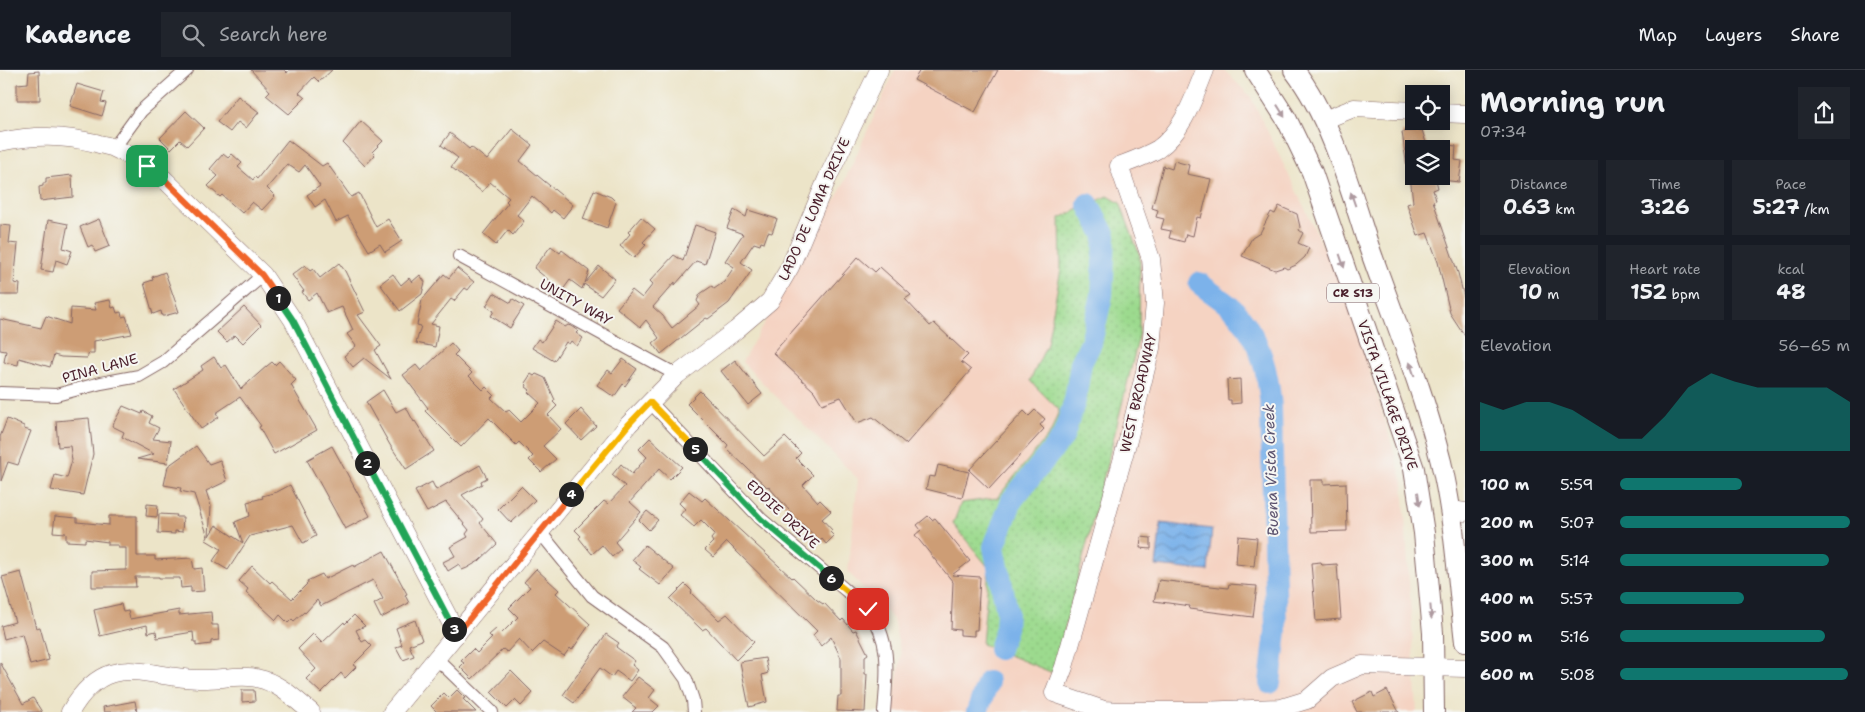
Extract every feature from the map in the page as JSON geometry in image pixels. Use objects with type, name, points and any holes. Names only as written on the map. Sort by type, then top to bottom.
[{"type":"main road","name":"VISTA VILLAGE DRIVE","points":[[1255,70],[1287,120],[1312,172],[1414,469],[1424,533],[1433,633],[1434,712]]},
{"type":"main road","name":"VISTA VILLAGE DRIVE","points":[[1294,70],[1303,82],[1324,120],[1350,188],[1428,415],[1441,462],[1458,511],[1465,642]]},
{"type":"street","points":[[114,148],[141,111],[187,70]]},
{"type":"street","name":"LADO DE LOMA DRIVE","points":[[392,712],[629,424],[678,375],[770,301],[790,267],[827,178],[879,70]]},
{"type":"street","name":"WEST BROADWAY","points":[[1199,712],[1104,710],[1054,693],[1064,667],[1126,450],[1151,348],[1155,304],[1151,259],[1119,166],[1158,148],[1176,132],[1194,96],[1204,70]]},
{"type":"street","points":[[1324,120],[1354,108],[1405,111]]},
{"type":"street","points":[[1450,113],[1465,114]]},
{"type":"street","points":[[0,142],[45,136],[82,140],[114,148],[147,166],[164,179],[262,275],[293,320],[457,634]]},
{"type":"street","name":"UNITY WAY","points":[[460,256],[678,375]]},
{"type":"street","name":"PINA LANE","points":[[0,393],[56,395],[101,383],[139,376],[163,362],[262,275]]},
{"type":"street","name":"EDDIE DRIVE","points":[[650,402],[761,519],[868,609],[877,621],[886,649],[884,712]]},
{"type":"street","points":[[540,532],[592,596],[663,647],[686,679],[693,700],[694,712]]},
{"type":"street","points":[[437,659],[492,712]]},
{"type":"street","points":[[1199,712],[1281,708],[1307,700],[1332,678],[1362,665],[1465,668]]},
{"type":"street","points":[[70,712],[84,691],[99,678],[120,671],[136,670],[184,678],[256,678],[278,686],[311,712]]},
{"type":"shaded area","points":[[895,70],[1224,70],[1251,97],[1348,298],[1403,482],[1417,712],[892,712],[901,655],[893,619],[848,572],[858,479],[742,362],[840,191]]},
{"type":"green space","points":[[1108,196],[1120,203],[1140,256],[1139,336],[1053,673],[982,644],[989,568],[953,524],[961,503],[997,498],[1051,432],[1059,410],[1030,381],[1047,344],[1061,269],[1060,218]]},
{"type":"water","points":[[1161,523],[1212,529],[1208,571],[1156,566]]},
{"type":"building","points":[[251,70],[284,70],[287,73],[289,70],[332,70],[319,82],[314,77],[299,93],[305,98],[289,114],[266,95],[270,91]]},
{"type":"building","points":[[920,70],[998,70],[975,112],[914,80]]},
{"type":"building","points":[[39,71],[40,100],[17,100],[17,84],[28,83],[29,72]]},
{"type":"building","points":[[77,84],[104,92],[101,102],[106,103],[102,116],[70,106]]},
{"type":"building","points":[[238,96],[259,112],[246,128],[238,122],[230,132],[217,122]]},
{"type":"building","points":[[186,111],[204,128],[187,146],[180,140],[171,149],[160,138]]},
{"type":"building","points":[[361,121],[383,141],[372,152],[375,155],[365,166],[343,143]]},
{"type":"building","points":[[512,129],[532,145],[520,161],[573,205],[563,218],[553,210],[551,213],[532,196],[517,215],[524,221],[513,235],[508,230],[496,245],[483,234],[508,203],[506,201],[509,198],[490,182],[482,192],[451,167],[458,158],[441,145],[450,133],[469,149],[471,147],[487,160]]},
{"type":"building","points":[[1422,130],[1425,140],[1405,140],[1405,154],[1402,132]]},
{"type":"building","points":[[288,140],[322,166],[327,163],[351,197],[359,193],[376,227],[388,219],[402,241],[385,252],[380,244],[369,251],[348,216],[336,222],[325,200],[315,207],[307,195],[320,186],[305,165],[299,172],[287,164],[267,188],[275,196],[262,210],[252,202],[242,213],[222,195],[220,197],[208,186],[218,176],[210,169],[223,154],[228,158],[232,154],[242,163],[238,167],[253,180],[255,177],[257,179]]},
{"type":"building","points":[[1450,145],[1456,146],[1455,160],[1462,161],[1459,182],[1450,181]]},
{"type":"building","points":[[1174,161],[1189,165],[1187,174],[1211,179],[1201,218],[1197,217],[1193,236],[1186,234],[1184,242],[1169,238],[1171,231],[1161,229],[1164,219],[1156,217],[1158,210],[1152,208],[1163,166],[1172,169]]},
{"type":"building","points":[[72,175],[73,197],[40,201],[39,187],[46,183],[46,178]]},
{"type":"building","points":[[1411,185],[1437,185],[1438,188],[1433,190],[1436,200],[1433,201],[1458,273],[1465,301],[1465,336],[1450,313],[1438,262],[1427,233],[1418,236],[1407,204],[1413,202]]},
{"type":"building","points":[[594,190],[611,197],[616,202],[607,228],[583,219]]},
{"type":"building","points":[[1279,206],[1297,214],[1299,230],[1303,233],[1298,243],[1309,248],[1305,257],[1296,265],[1287,269],[1284,267],[1275,270],[1242,256],[1252,238],[1260,233],[1271,212],[1275,214]]},
{"type":"building","points":[[734,210],[746,217],[748,210],[777,219],[772,233],[768,232],[764,243],[761,242],[760,245],[754,243],[741,262],[752,270],[729,303],[708,319],[706,318],[661,354],[653,343],[659,338],[646,320],[640,327],[617,308],[632,290],[642,298],[653,284],[650,281],[674,255],[683,261],[695,225],[715,232],[705,264],[696,261],[653,307],[672,328],[700,305],[697,301],[700,294],[712,286],[714,289],[724,282],[734,267],[725,261],[743,234],[727,228]]},
{"type":"building","points":[[641,217],[655,229],[643,242],[646,245],[634,258],[620,246],[630,234],[628,232]]},
{"type":"building","points":[[99,219],[110,246],[95,252],[92,245],[88,247],[80,227]]},
{"type":"building","points":[[48,220],[68,224],[63,248],[72,251],[67,264],[56,260],[53,272],[41,270]]},
{"type":"building","points":[[0,225],[11,226],[9,243],[18,244],[14,283],[20,284],[19,295],[0,295]]},
{"type":"building","points":[[551,246],[560,253],[562,250],[589,271],[585,283],[599,266],[615,279],[601,296],[584,284],[582,289],[570,280],[562,291],[534,268]]},
{"type":"building","points":[[858,257],[875,272],[880,267],[911,295],[905,299],[930,326],[934,323],[968,355],[961,362],[971,370],[906,444],[873,417],[857,423],[841,397],[822,404],[814,391],[773,353]]},
{"type":"building","points":[[339,263],[345,271],[365,312],[358,315],[381,346],[375,350],[391,379],[364,358],[353,367],[344,356],[356,346],[347,334],[353,330],[342,307],[327,313],[317,293],[308,300],[292,275],[305,265],[310,271],[313,269],[320,278]]},
{"type":"building","points":[[457,268],[474,282],[468,290],[465,288],[454,301],[451,299],[431,324],[439,326],[435,347],[416,343],[421,326],[417,325],[422,300],[444,274],[449,278]]},
{"type":"building","points":[[165,272],[179,312],[162,316],[161,311],[153,314],[144,283],[153,280],[152,277]]},
{"type":"building","points":[[393,274],[401,285],[409,278],[412,282],[420,275],[425,282],[422,294],[400,311],[380,284]]},
{"type":"building","points":[[494,293],[511,303],[513,299],[524,306],[510,328],[491,316],[494,311],[486,306]]},
{"type":"building","points":[[110,300],[112,308],[115,307],[117,313],[121,312],[122,317],[126,316],[132,334],[94,341],[94,353],[89,353],[87,358],[54,355],[50,367],[19,358],[18,365],[4,362],[6,351],[0,350],[0,319],[41,328],[46,316],[70,324],[71,308],[96,310],[94,303]]},
{"type":"building","points":[[244,307],[261,325],[243,343],[235,335],[227,342],[217,332]]},
{"type":"building","points":[[556,321],[565,327],[571,326],[583,338],[577,346],[571,341],[569,344],[566,342],[554,361],[532,348],[538,339],[542,342]]},
{"type":"building","points":[[451,343],[458,351],[454,355],[472,373],[469,376],[483,390],[486,387],[494,395],[491,398],[506,412],[509,410],[521,422],[540,403],[528,392],[530,390],[526,387],[525,383],[531,374],[545,378],[555,400],[553,402],[557,406],[548,415],[561,429],[543,446],[556,459],[541,472],[529,460],[533,456],[519,442],[516,445],[489,418],[461,447],[425,411],[428,408],[403,375],[416,365],[421,371]]},
{"type":"building","points":[[214,357],[221,368],[226,365],[241,389],[272,362],[275,365],[279,361],[296,380],[291,385],[317,430],[274,454],[259,427],[261,426],[240,397],[216,413],[219,417],[201,429],[174,389],[203,370],[201,366]]},
{"type":"building","points":[[623,359],[637,369],[625,386],[623,384],[614,397],[597,385],[608,370],[612,373]]},
{"type":"building","points":[[735,360],[762,394],[748,405],[721,371]]},
{"type":"building","points":[[1240,379],[1241,403],[1231,404],[1231,400],[1228,400],[1227,380]]},
{"type":"building","points":[[383,390],[396,412],[406,407],[434,451],[406,469],[366,402]]},
{"type":"building","points":[[700,391],[764,456],[785,437],[801,453],[796,458],[813,475],[803,485],[818,502],[820,500],[831,511],[822,519],[832,530],[830,532],[834,536],[826,544],[822,539],[820,541],[796,518],[768,486],[726,448],[728,445],[687,404]]},
{"type":"building","points":[[123,406],[142,414],[143,411],[152,416],[149,423],[159,428],[153,439],[171,441],[168,463],[137,459],[154,454],[122,437],[124,432],[112,426]]},
{"type":"building","points":[[581,409],[596,426],[581,440],[566,424]]},
{"type":"building","points":[[1035,410],[1045,419],[1040,425],[1044,429],[989,489],[969,470],[1024,411],[1029,416]]},
{"type":"building","points":[[89,418],[93,454],[83,495],[51,490],[55,475],[67,478],[72,460],[70,446],[58,447],[56,421]]},
{"type":"building","points":[[7,419],[31,431],[18,465],[8,462],[1,481],[0,437]]},
{"type":"building","points":[[650,438],[682,467],[670,479],[659,469],[630,502],[641,512],[615,542],[621,549],[612,557],[602,545],[592,554],[575,530],[604,501],[608,504],[625,486],[612,475],[621,464],[632,474],[647,457],[639,449]]},
{"type":"building","points":[[196,446],[209,464],[220,460],[227,481],[206,491],[211,506],[209,536],[216,525],[243,543],[235,522],[250,516],[247,502],[263,498],[262,496],[277,492],[290,485],[316,536],[303,543],[293,525],[250,536],[228,570],[213,561],[221,549],[206,540],[208,537],[194,494],[180,491],[181,488],[164,485],[168,466]]},
{"type":"building","points":[[332,446],[370,516],[345,529],[307,460]]},
{"type":"building","points":[[480,465],[487,478],[481,481],[482,484],[462,495],[483,519],[480,523],[497,544],[479,561],[467,568],[462,570],[459,564],[448,571],[443,562],[455,556],[450,547],[468,537],[466,534],[469,530],[446,502],[427,512],[415,491],[432,482],[436,490]]},
{"type":"building","points":[[938,465],[969,472],[962,498],[926,489],[929,476],[935,477]]},
{"type":"building","points":[[1310,480],[1324,480],[1324,484],[1346,483],[1347,531],[1311,532]]},
{"type":"building","points":[[521,486],[535,500],[511,523],[498,509]]},
{"type":"building","points":[[689,491],[702,501],[705,498],[792,578],[817,600],[824,603],[841,621],[843,619],[853,631],[856,630],[868,654],[865,656],[865,674],[867,674],[865,712],[837,711],[838,696],[841,696],[841,658],[831,637],[821,646],[813,635],[817,631],[727,542],[713,557],[705,550],[713,542],[711,539],[715,534],[701,520],[694,527],[680,515],[685,509],[679,503]]},
{"type":"building","points":[[147,504],[158,505],[157,517],[146,516]]},
{"type":"building","points":[[647,511],[658,520],[649,530],[639,520]]},
{"type":"building","points":[[159,514],[183,517],[182,532],[175,531],[175,534],[158,533]]},
{"type":"building","points":[[55,516],[77,518],[77,522],[109,525],[109,516],[137,516],[137,556],[155,556],[155,560],[192,558],[194,569],[202,568],[204,591],[191,592],[191,587],[181,588],[180,578],[159,577],[135,577],[136,587],[92,587],[92,571],[126,570],[126,548],[118,548],[118,545],[108,545],[108,542],[85,539],[85,542],[66,541],[66,533],[53,532]]},
{"type":"building","points":[[928,516],[932,520],[935,518],[970,561],[952,575],[980,577],[977,630],[974,630],[974,636],[960,635],[960,630],[951,629],[953,582],[915,535],[921,530],[917,525]]},
{"type":"building","points":[[1238,536],[1257,538],[1254,566],[1236,564]]},
{"type":"building","points":[[1141,537],[1151,538],[1151,549],[1140,548]]},
{"type":"building","points":[[645,545],[674,569],[660,585],[639,569],[641,567],[632,560]]},
{"type":"building","points":[[384,551],[407,594],[405,595],[409,603],[381,618],[374,604],[383,599],[373,580],[321,606],[317,600],[305,613],[288,623],[280,615],[276,620],[246,592],[248,589],[239,581],[252,566],[270,583],[272,581],[292,599],[308,583],[307,581],[322,574],[325,579],[353,565],[354,567]]},
{"type":"building","points":[[1321,562],[1322,565],[1337,564],[1341,619],[1316,621],[1311,563]]},
{"type":"building","points":[[536,569],[559,590],[556,593],[590,624],[572,650],[570,648],[564,656],[543,642],[532,653],[519,639],[507,652],[503,649],[472,679],[460,667],[464,663],[461,661],[473,649],[477,653],[492,638],[489,635],[497,628],[502,633],[518,617],[509,608],[530,587],[524,582]]},
{"type":"building","points":[[21,572],[36,628],[40,627],[49,660],[30,665],[22,634],[4,639],[1,626],[15,622],[2,577]]},
{"type":"building","points":[[1159,580],[1228,588],[1229,584],[1257,586],[1253,617],[1189,609],[1190,606],[1154,601]]},
{"type":"building","points":[[685,584],[692,591],[691,593],[719,620],[727,614],[754,642],[736,660],[706,628],[702,630],[670,599]]},
{"type":"building","points":[[121,604],[123,612],[128,611],[130,619],[179,610],[179,615],[211,612],[212,625],[218,625],[219,640],[211,641],[211,644],[196,646],[193,632],[157,638],[156,631],[148,633],[147,625],[100,636],[94,610]]},
{"type":"building","points":[[354,615],[365,626],[356,630],[362,642],[366,640],[372,646],[353,665],[356,667],[345,678],[341,673],[321,693],[306,679],[316,669],[298,649],[313,634],[322,643]]},
{"type":"building","points":[[415,620],[422,640],[409,645],[414,656],[403,660],[396,647],[402,645],[396,628]]},
{"type":"building","points":[[606,634],[619,643],[616,647],[635,661],[632,665],[638,670],[630,681],[616,671],[612,677],[600,668],[574,703],[563,695]]},
{"type":"building","points":[[765,658],[768,673],[762,675],[767,702],[749,707],[740,662]]},
{"type":"building","points":[[0,662],[23,704],[33,698],[42,712],[0,712]]},
{"type":"building","points":[[511,671],[533,693],[521,706],[515,700],[507,708],[491,692]]},
{"type":"building","points":[[638,677],[655,690],[649,698],[659,706],[653,712],[632,712],[636,708],[622,697]]},
{"type":"building","points":[[242,690],[254,690],[255,701],[242,702]]},
{"type":"building","points":[[457,690],[476,712],[437,712],[431,706],[444,693],[449,698]]},
{"type":"building","points":[[1387,690],[1399,712],[1357,712],[1352,702],[1372,692],[1374,697]]},
{"type":"building","points":[[135,701],[137,712],[104,712],[103,707]]},
{"type":"waterway","points":[[999,649],[1006,628],[1007,611],[994,547],[1012,500],[1063,437],[1075,400],[1081,363],[1091,343],[1102,295],[1105,236],[1088,204]]},
{"type":"waterway","name":"Buena Vista Creek","points":[[1199,283],[1234,310],[1246,325],[1258,347],[1268,382],[1271,407],[1276,631],[1270,683]]},
{"type":"waterway","points":[[977,712],[988,682]]},
{"type":"route","points":[[147,166],[164,179],[262,275],[293,320],[457,634],[629,424],[650,402],[761,519],[868,609]]}]
